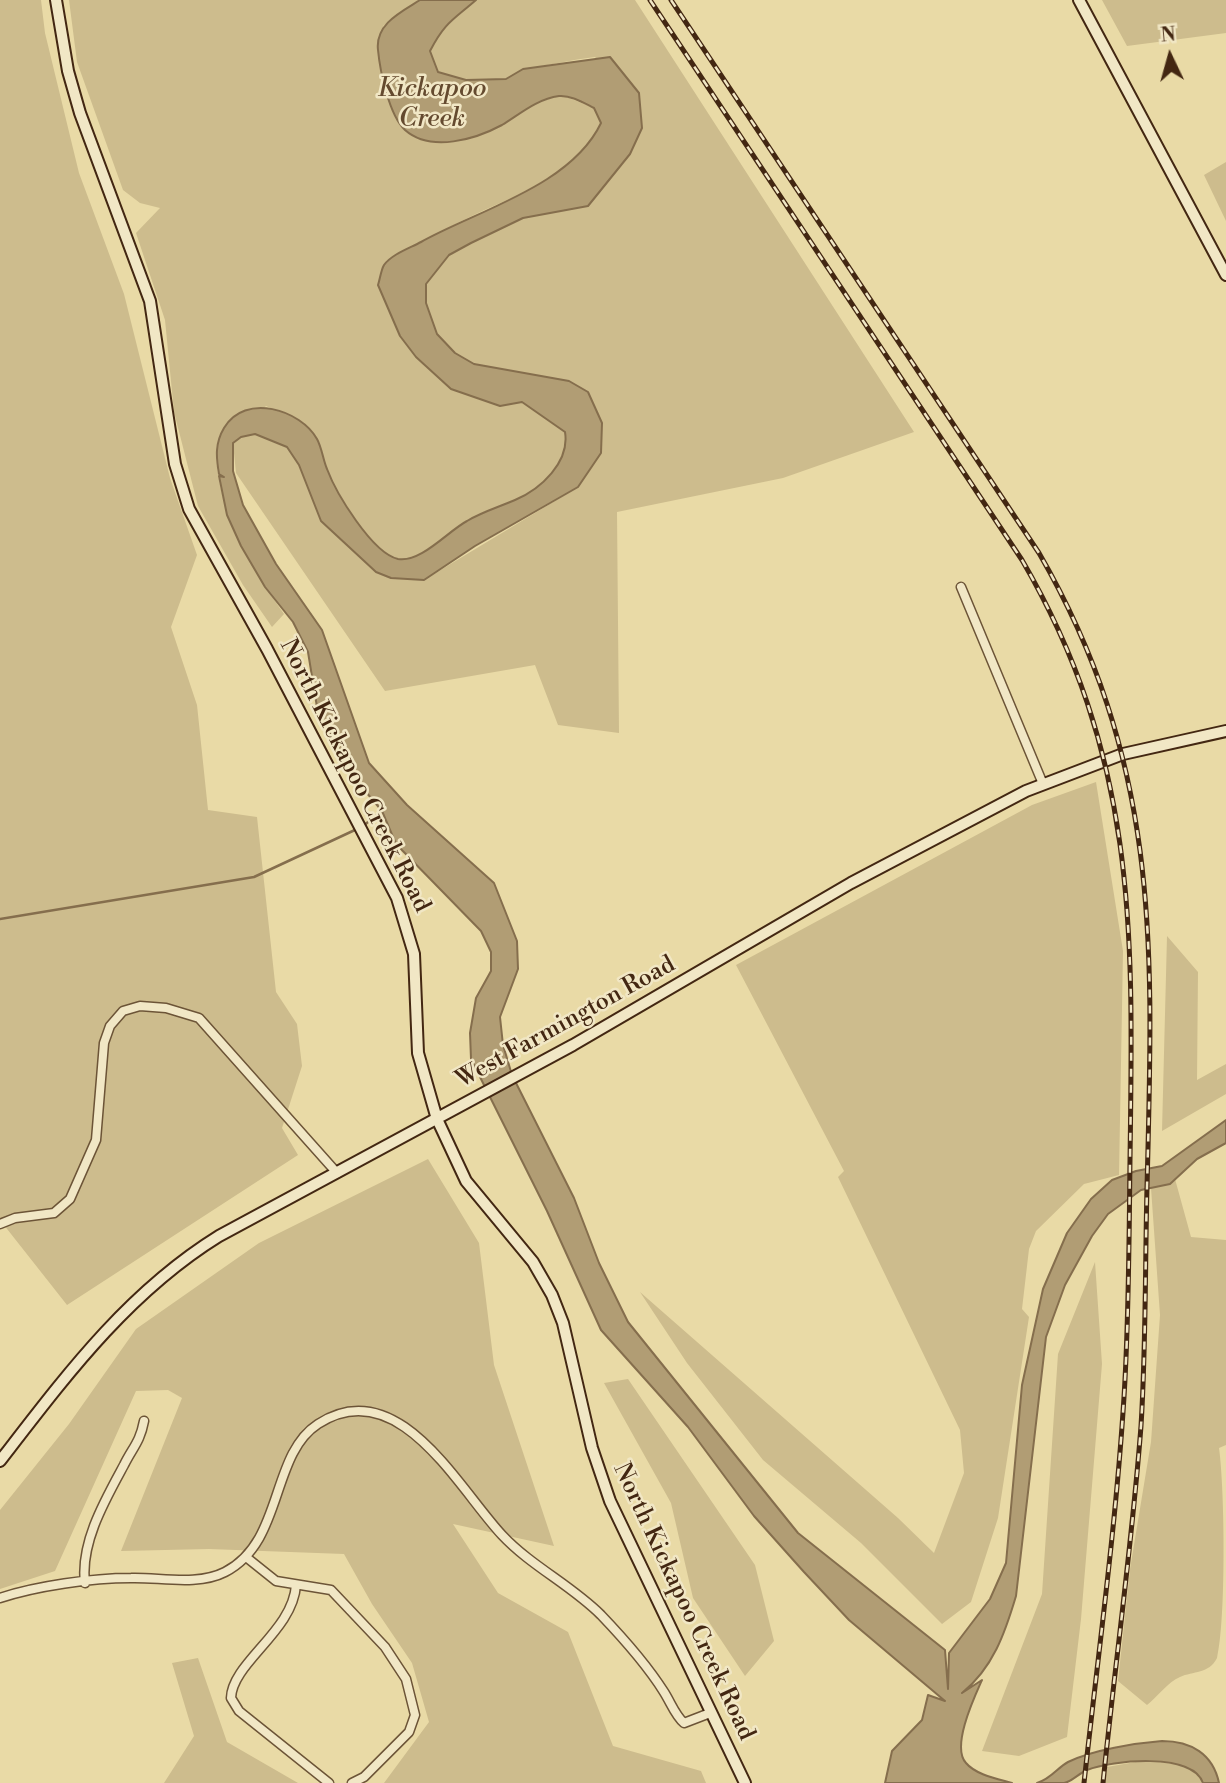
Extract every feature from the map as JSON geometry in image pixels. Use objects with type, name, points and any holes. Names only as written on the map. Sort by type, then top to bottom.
[{"type":"main road","name":"North Kickapoo Creek Road","points":[[56,0],[68,71],[80,113],[150,300],[158,336],[169,431],[182,488],[203,538],[267,649],[397,898],[414,954],[418,1053],[437,1119],[466,1181],[533,1262],[552,1295],[563,1323],[592,1448],[610,1501],[745,1783]]},
{"type":"main road","points":[[1079,0],[1226,275]]},
{"type":"main road","name":"West Farmington Road","points":[[0,1461],[100,1335],[157,1280],[219,1236],[573,1045],[851,883],[1043,784],[1123,754],[1226,731]]},
{"type":"street","points":[[961,587],[1043,784]]},
{"type":"street","points":[[0,1224],[15,1218],[54,1213],[70,1199],[96,1140],[104,1043],[110,1026],[123,1011],[140,1006],[166,1007],[200,1018],[337,1173]]},
{"type":"street","points":[[0,1598],[122,1578],[215,1576],[246,1557],[263,1533],[292,1459],[306,1435],[318,1424],[345,1413],[382,1415],[407,1429],[460,1480],[503,1537],[601,1615],[650,1673],[680,1720],[690,1723],[710,1713]]},
{"type":"street","points":[[85,1583],[85,1549],[125,1464],[139,1444],[144,1421]]},
{"type":"street","points":[[246,1557],[270,1578],[296,1585],[323,1586],[338,1596],[390,1653],[412,1696],[415,1715],[409,1732],[364,1777],[352,1783]]},
{"type":"street","points":[[296,1585],[287,1615],[235,1683],[231,1698],[239,1711],[329,1783]]},
{"type":"shaded area","points":[[0,0],[41,0],[45,33],[79,173],[124,294],[170,478],[197,555],[171,627],[197,705],[208,810],[257,817],[276,992],[297,1024],[302,1066],[282,1128],[298,1155],[67,1305],[0,1220]]},
{"type":"shaded area","points":[[69,0],[420,0],[383,26],[477,135],[542,101],[562,95],[594,108],[601,124],[591,140],[563,168],[530,189],[399,254],[416,357],[451,389],[500,406],[522,402],[565,432],[564,451],[560,460],[541,485],[525,496],[466,521],[423,553],[407,559],[396,558],[372,540],[350,511],[328,472],[320,445],[311,431],[266,406],[216,455],[218,477],[230,519],[249,559],[284,614],[272,627],[243,585],[198,506],[174,412],[165,320],[136,233],[160,208],[140,203],[123,190],[77,62]]},
{"type":"shaded area","points":[[476,0],[635,0],[914,432],[783,478],[617,512],[619,733],[558,725],[535,665],[385,691],[236,473],[233,443],[241,437],[255,434],[287,447],[299,465],[321,521],[391,578],[424,580],[578,487],[601,453],[569,381],[474,364],[455,353],[437,334],[426,303],[426,284],[449,255],[523,218],[588,206],[630,154],[642,128],[595,57],[523,70],[507,79],[490,82],[462,80],[438,72],[430,51],[435,41],[455,17]]},
{"type":"shaded area","points":[[1102,0],[1226,0],[1226,33],[1127,46]]},
{"type":"shaded area","points":[[1226,162],[1226,221],[1204,175]]},
{"type":"shaded area","points":[[1096,782],[1123,951],[1119,1175],[1084,1184],[1036,1231],[1029,1249],[1022,1309],[1029,1317],[998,1518],[971,1602],[942,1624],[861,1543],[763,1460],[687,1363],[640,1292],[898,1518],[934,1553],[964,1473],[960,1430],[838,1177],[844,1171],[736,965],[1032,805]]},
{"type":"shaded area","points":[[1167,936],[1198,972],[1197,1080],[1226,1064],[1226,1094],[1162,1131]]},
{"type":"shaded area","points":[[428,1159],[479,1243],[494,1365],[554,1546],[453,1524],[498,1593],[568,1632],[613,1746],[701,1771],[706,1783],[384,1783],[429,1722],[412,1663],[372,1604],[344,1554],[209,1549],[121,1551],[182,1398],[168,1390],[136,1391],[55,1571],[0,1589],[0,1510],[69,1424],[136,1329],[259,1243]]},
{"type":"shaded area","points":[[1175,1179],[1191,1237],[1226,1240],[1226,1445],[1219,1448],[1223,1524],[1222,1616],[1217,1658],[1214,1663],[1210,1667],[1176,1679],[1147,1705],[1118,1681],[1130,1569],[1151,1442],[1160,1315],[1151,1188],[1169,1184]]},
{"type":"shaded area","points":[[1095,1262],[1102,1364],[1081,1619],[1067,1737],[1019,1756],[982,1751],[1042,1594],[1058,1354]]},
{"type":"shaded area","points":[[628,1379],[755,1565],[774,1641],[745,1676],[693,1598],[671,1503],[604,1383]]},
{"type":"shaded area","points":[[198,1658],[227,1742],[298,1783],[164,1783],[194,1736],[172,1663]]},
{"type":"shaded area","points":[[1141,1761],[1185,1766],[1199,1775],[1203,1783],[1105,1783],[1107,1767]]},
{"type":"water","name":"Kickapoo Creek","points":[[420,0],[476,0],[445,27],[435,41],[430,51],[438,72],[466,80],[506,79],[523,69],[610,57],[639,93],[642,128],[630,154],[588,206],[523,218],[471,243],[449,255],[426,284],[426,303],[437,334],[455,353],[474,364],[569,381],[588,392],[602,423],[601,453],[578,487],[475,546],[424,580],[391,578],[376,572],[321,521],[299,465],[287,447],[255,434],[241,437],[233,443],[233,471],[243,505],[276,564],[322,630],[369,763],[407,805],[494,883],[517,941],[518,969],[500,1017],[503,1045],[512,1075],[574,1198],[599,1263],[628,1322],[798,1533],[945,1650],[948,1689],[949,1653],[990,1599],[1006,1563],[1022,1385],[1043,1289],[1067,1233],[1091,1199],[1112,1180],[1136,1171],[1162,1166],[1226,1120],[1226,1143],[1197,1159],[1170,1184],[1141,1190],[1108,1214],[1092,1236],[1065,1285],[1046,1337],[1016,1596],[990,1661],[962,1693],[982,1680],[962,1734],[962,1756],[970,1767],[981,1774],[1012,1783],[885,1783],[892,1751],[922,1720],[928,1695],[945,1701],[849,1620],[804,1572],[754,1516],[688,1427],[601,1330],[547,1211],[471,1059],[470,1033],[476,998],[491,971],[491,952],[481,931],[396,844],[382,811],[366,792],[324,723],[317,707],[308,652],[293,622],[265,587],[227,515],[219,476],[224,477],[219,474],[217,450],[224,428],[233,417],[245,410],[272,409],[286,413],[309,429],[319,443],[332,480],[356,521],[377,546],[398,559],[416,556],[473,518],[525,495],[544,482],[563,454],[565,432],[522,402],[500,406],[451,389],[416,357],[400,336],[378,285],[387,261],[546,180],[568,164],[587,145],[601,123],[594,108],[573,98],[559,96],[536,104],[502,125],[467,139],[427,141],[405,130],[394,114],[386,92],[378,41],[391,20]]},
{"type":"water","points":[[1162,1741],[1182,1743],[1199,1751],[1212,1764],[1219,1783],[1203,1783],[1196,1773],[1184,1766],[1151,1761],[1099,1766],[1064,1783],[1037,1783],[1068,1762],[1089,1754],[1127,1745]]},
{"type":"waterway","points":[[363,826],[382,811]]},
{"type":"waterway","points":[[0,919],[254,877],[357,829]]},
{"type":"railway","points":[[650,0],[1022,560],[1060,634],[1089,707],[1108,779],[1121,852],[1131,1000],[1128,1308],[1116,1494],[1084,1783]]},
{"type":"railway","points":[[671,0],[1039,553],[1079,632],[1109,709],[1129,785],[1141,861],[1148,939],[1150,1018],[1145,1337],[1137,1471],[1103,1783]]}]
